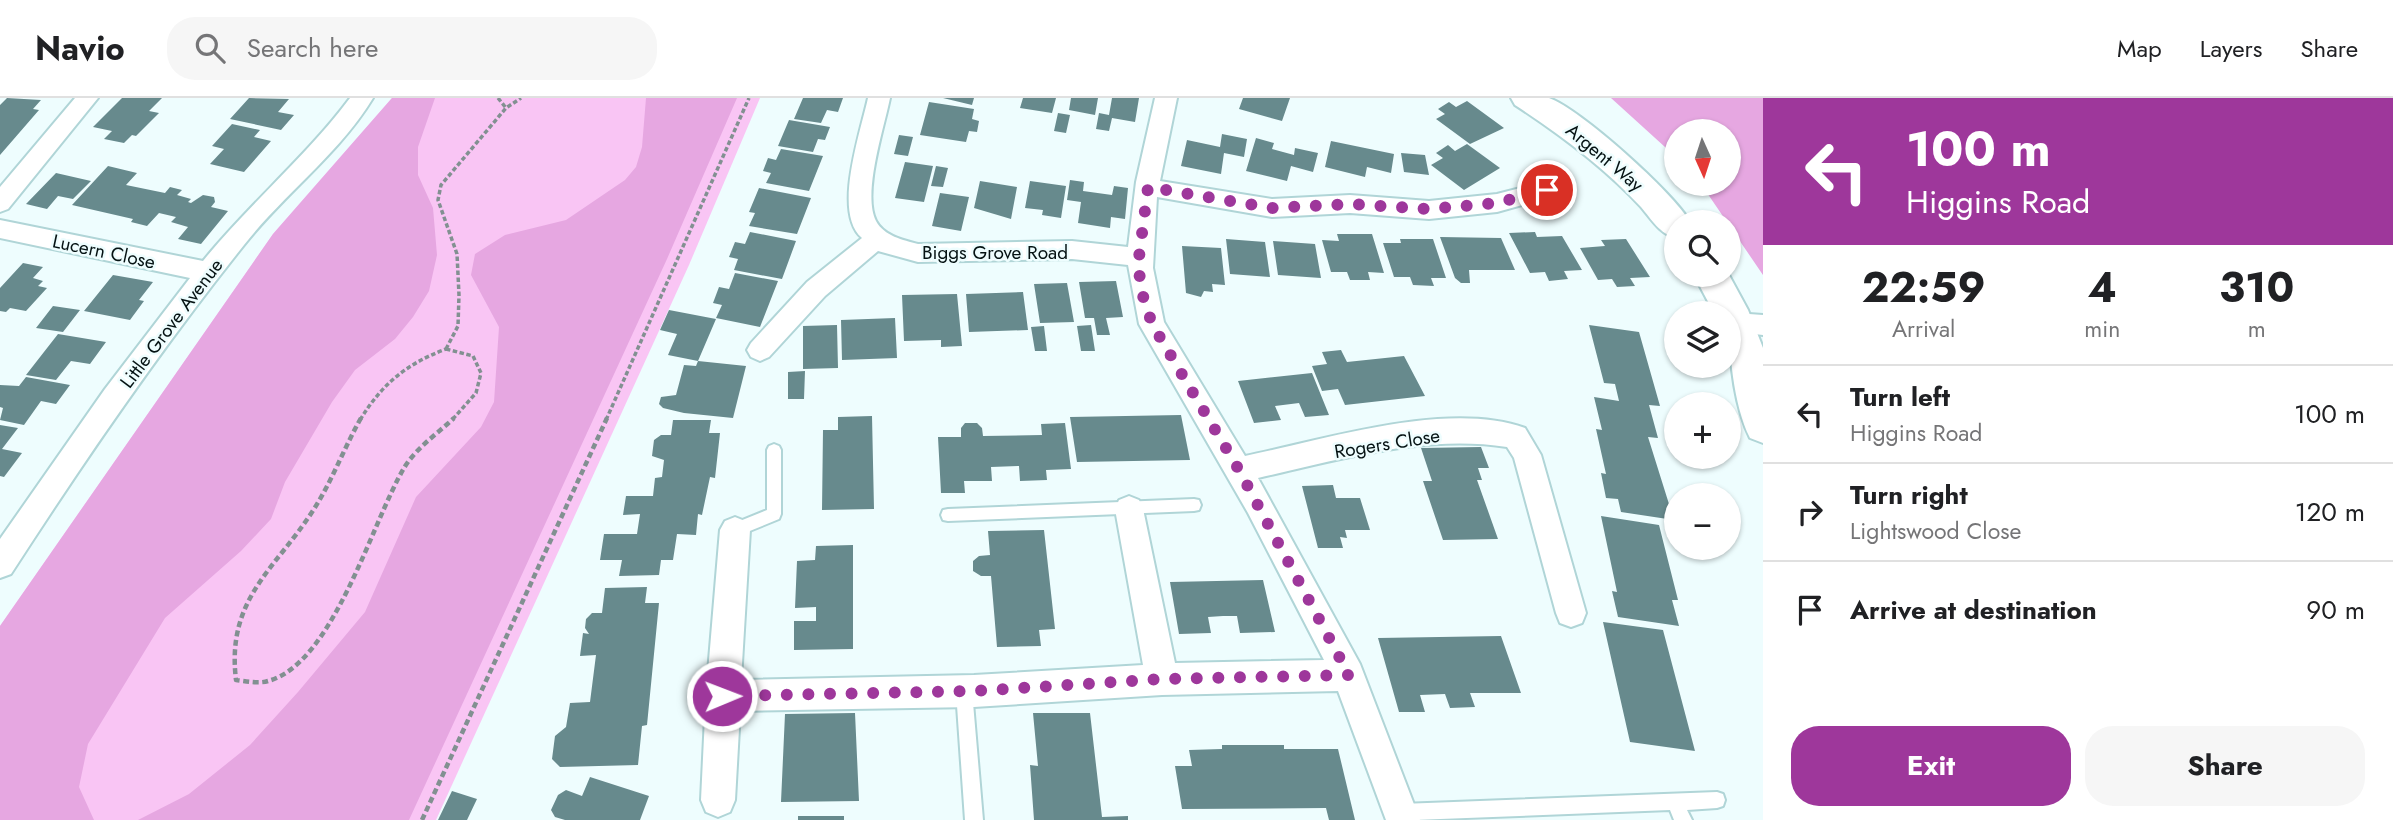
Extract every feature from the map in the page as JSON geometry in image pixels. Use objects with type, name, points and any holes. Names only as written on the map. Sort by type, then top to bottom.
[{"type":"street","points":[[0,203],[88,98]]},
{"type":"street","name":"Little Grove Avenue","points":[[0,564],[128,379],[208,272],[257,212],[322,148],[362,98]]},
{"type":"street","points":[[760,350],[816,289],[878,239],[862,221],[858,201],[879,98]]},
{"type":"street","points":[[1166,98],[1148,187],[1139,257],[1140,287],[1152,324],[1239,470],[1349,675],[1402,816]]},
{"type":"street","name":"Argent Way","points":[[1526,98],[1616,162],[1664,213]]},
{"type":"street","points":[[1148,187],[1272,208],[1350,204],[1429,209],[1497,203],[1547,190]]},
{"type":"street","name":"Lucern Close","points":[[0,229],[208,272]]},
{"type":"street","name":"Biggs Grove Road","points":[[878,239],[897,249],[918,253],[1072,250],[1139,257]]},
{"type":"street","points":[[1720,287],[1749,324],[1752,370],[1763,427]]},
{"type":"street","name":"Rogers Close","points":[[1239,470],[1421,433],[1496,432],[1515,436],[1527,454],[1571,612]]},
{"type":"street","points":[[1129,509],[1162,679]]},
{"type":"street","points":[[718,810],[722,696],[735,530]]},
{"type":"street","points":[[722,696],[964,691],[1162,679],[1349,675]]},
{"type":"lane","points":[[735,530],[774,514],[774,450]]},
{"type":"lane","points":[[948,515],[1194,505]]},
{"type":"lane","points":[[964,691],[974,820]]},
{"type":"lane","points":[[1402,816],[1717,800]]},
{"type":"lane","points":[[1675,801],[1683,820]]},
{"type":"path","points":[[498,98],[506,108]]},
{"type":"path","points":[[446,349],[460,349],[472,353],[481,366],[480,382],[472,398],[408,462],[388,493],[352,586],[316,645],[277,681],[253,686],[236,680],[232,656],[252,593],[283,546],[314,509],[367,409],[394,376],[417,359],[446,349],[458,326],[457,254],[438,200],[441,185],[506,108],[520,98]]},
{"type":"path","points":[[422,820],[677,265],[749,98]]},
{"type":"shaded area","points":[[392,98],[760,98],[689,265],[436,820],[0,820],[0,626],[273,234]]},
{"type":"shaded area","points":[[392,98],[435,98],[418,147],[418,175],[433,208],[437,255],[429,291],[395,339],[355,370],[332,402],[285,482],[271,519],[241,551],[165,618],[88,744],[79,787],[94,820],[0,820],[0,626],[273,234]]},
{"type":"shaded area","points":[[646,98],[737,98],[667,259],[409,820],[138,820],[189,794],[250,745],[365,612],[416,497],[481,427],[494,402],[499,327],[471,275],[475,254],[505,235],[566,220],[625,180],[636,167],[642,147]]},
{"type":"shaded area","points":[[1611,98],[1763,98],[1763,275],[1741,243],[1741,210],[1719,210],[1709,196],[1741,196],[1741,119],[1664,119],[1664,146]]},
{"type":"building","points":[[7,98],[41,100],[33,109],[39,110],[0,155],[0,105]]},
{"type":"building","points":[[122,98],[162,98],[149,111],[159,113],[136,136],[132,135],[124,143],[104,139],[112,131],[93,127]]},
{"type":"building","points":[[249,98],[289,99],[278,112],[294,115],[281,130],[230,119]]},
{"type":"building","points":[[803,98],[843,98],[838,112],[827,110],[821,123],[794,119]]},
{"type":"building","points":[[943,98],[974,98],[972,105]]},
{"type":"building","points":[[1023,98],[1056,98],[1052,113],[1020,108]]},
{"type":"building","points":[[1071,98],[1098,98],[1095,115],[1069,110]]},
{"type":"building","points":[[1112,98],[1139,98],[1135,122],[1112,118],[1109,131],[1096,129],[1099,113],[1109,115]]},
{"type":"building","points":[[1243,98],[1290,98],[1282,121],[1239,109]]},
{"type":"building","points":[[1467,101],[1504,128],[1470,144],[1436,119],[1445,114],[1438,109],[1449,102],[1456,107]]},
{"type":"building","points":[[929,102],[974,109],[972,119],[979,121],[977,132],[969,131],[966,142],[920,135]]},
{"type":"building","points":[[1058,113],[1070,115],[1066,133],[1054,131]]},
{"type":"building","points":[[789,120],[830,127],[825,140],[818,139],[813,152],[778,146]]},
{"type":"building","points":[[232,124],[260,130],[254,137],[271,141],[244,172],[210,164],[224,149],[212,146]]},
{"type":"building","points":[[1222,134],[1247,139],[1244,157],[1224,153],[1221,174],[1181,166],[1187,140],[1220,147]]},
{"type":"building","points":[[899,135],[913,137],[908,156],[894,154]]},
{"type":"building","points":[[1256,138],[1274,143],[1272,149],[1294,155],[1295,148],[1318,153],[1313,172],[1291,166],[1287,181],[1246,171]]},
{"type":"building","points":[[1331,141],[1394,154],[1391,173],[1367,167],[1365,177],[1325,167]]},
{"type":"building","points":[[1467,144],[1500,168],[1464,190],[1431,165],[1443,158],[1436,153],[1448,145],[1455,151]]},
{"type":"building","points":[[781,149],[823,156],[809,191],[766,183],[771,173],[763,171],[768,158],[776,160]]},
{"type":"building","points":[[1401,153],[1425,155],[1429,175],[1404,172]]},
{"type":"building","points":[[905,162],[933,166],[924,202],[895,198]]},
{"type":"building","points":[[108,166],[137,173],[126,185],[165,193],[170,187],[182,190],[177,195],[191,199],[188,202],[191,203],[203,195],[214,197],[215,202],[211,207],[228,211],[201,244],[178,239],[188,227],[171,222],[176,217],[159,213],[147,226],[131,222],[133,219],[72,205]]},
{"type":"building","points":[[936,166],[948,168],[943,187],[931,186]]},
{"type":"building","points":[[56,173],[91,181],[73,199],[58,196],[47,209],[26,204]]},
{"type":"building","points":[[1070,180],[1084,182],[1083,191],[1112,195],[1114,186],[1128,188],[1125,219],[1111,217],[1110,228],[1078,223],[1081,202],[1067,200]]},
{"type":"building","points":[[980,181],[1017,187],[1011,219],[974,208]]},
{"type":"building","points":[[1030,181],[1066,186],[1061,218],[1042,215],[1043,210],[1025,208]]},
{"type":"building","points":[[759,188],[811,198],[797,234],[749,226],[755,213],[749,212]]},
{"type":"building","points":[[940,193],[969,197],[961,231],[932,226]]},
{"type":"building","points":[[750,232],[796,241],[782,279],[734,270],[738,259],[729,257],[735,242],[745,244]]},
{"type":"building","points":[[1535,232],[1537,237],[1562,236],[1582,270],[1564,271],[1568,279],[1549,281],[1545,272],[1530,273],[1509,233]]},
{"type":"building","points":[[1337,234],[1372,234],[1384,273],[1368,272],[1370,280],[1350,280],[1347,272],[1331,272],[1322,240],[1339,241]]},
{"type":"building","points":[[1440,237],[1501,238],[1515,270],[1469,270],[1470,283],[1461,283],[1455,278]]},
{"type":"building","points":[[1226,239],[1265,242],[1270,277],[1230,274]]},
{"type":"building","points":[[1400,239],[1433,239],[1446,278],[1431,278],[1434,286],[1413,285],[1410,277],[1394,277],[1383,243],[1401,243]]},
{"type":"building","points":[[1626,239],[1650,277],[1630,278],[1635,286],[1617,287],[1612,279],[1598,280],[1580,248],[1605,246],[1601,240]]},
{"type":"building","points":[[1273,241],[1315,244],[1321,278],[1278,275]]},
{"type":"building","points":[[1182,246],[1221,248],[1225,285],[1212,284],[1213,292],[1204,291],[1201,297],[1186,293]]},
{"type":"building","points":[[23,263],[43,267],[33,278],[43,281],[38,286],[47,288],[26,311],[10,308],[6,312],[0,311],[0,288]]},
{"type":"building","points":[[735,273],[778,281],[760,327],[716,318],[722,305],[713,303],[719,287],[729,289]]},
{"type":"building","points":[[113,275],[153,282],[139,300],[144,301],[130,320],[84,311]]},
{"type":"building","points":[[1116,281],[1123,317],[1106,318],[1110,335],[1097,335],[1094,318],[1085,318],[1079,282]]},
{"type":"building","points":[[1067,283],[1074,322],[1040,323],[1034,284]]},
{"type":"building","points":[[1023,292],[1028,330],[969,332],[966,294]]},
{"type":"building","points":[[957,294],[962,346],[941,347],[941,340],[904,341],[902,295]]},
{"type":"building","points":[[53,306],[80,310],[63,332],[36,328]]},
{"type":"building","points":[[669,310],[716,319],[698,361],[668,355],[677,334],[660,330]]},
{"type":"building","points":[[895,318],[897,358],[842,360],[841,320]]},
{"type":"building","points":[[837,325],[838,368],[803,369],[803,326]]},
{"type":"building","points":[[1091,325],[1095,351],[1081,351],[1077,326]]},
{"type":"building","points":[[1589,325],[1639,332],[1660,406],[1649,405],[1658,438],[1648,437],[1664,488],[1664,518],[1621,512],[1618,499],[1606,498],[1601,473],[1606,474],[1596,429],[1602,430],[1594,397],[1619,401],[1615,384],[1604,383]]},
{"type":"building","points":[[1044,326],[1047,351],[1035,351],[1031,327]]},
{"type":"building","points":[[58,334],[106,342],[90,364],[71,361],[56,380],[26,375]]},
{"type":"building","points":[[1341,350],[1347,362],[1404,356],[1425,396],[1345,405],[1338,389],[1322,391],[1312,366],[1327,364],[1322,352]]},
{"type":"building","points":[[698,361],[746,366],[733,418],[684,413],[663,408],[659,404],[661,397],[676,395],[684,365],[696,366]]},
{"type":"building","points":[[805,371],[804,399],[788,399],[788,372]]},
{"type":"building","points":[[1312,373],[1329,415],[1305,417],[1299,403],[1275,406],[1281,420],[1254,423],[1238,381]]},
{"type":"building","points":[[26,377],[70,385],[56,404],[41,401],[24,425],[0,420],[3,408],[0,407],[0,385],[19,386]]},
{"type":"building","points":[[1181,415],[1190,460],[1077,462],[1070,417]]},
{"type":"building","points":[[872,416],[874,509],[822,510],[823,430],[838,430],[838,417]]},
{"type":"building","points":[[673,420],[711,420],[709,433],[720,433],[715,478],[710,477],[702,515],[698,514],[696,535],[677,534],[673,560],[661,560],[659,575],[619,576],[622,560],[600,560],[604,534],[637,534],[640,514],[623,515],[626,496],[653,496],[655,478],[662,477],[664,460],[652,456],[654,440],[661,435],[671,435]]},
{"type":"building","points":[[965,423],[977,423],[982,428],[983,436],[1042,435],[1041,424],[1065,423],[1071,469],[1046,470],[1047,480],[1020,481],[1019,466],[991,467],[992,481],[964,481],[965,493],[941,493],[938,437],[961,437],[961,428]]},
{"type":"building","points":[[0,425],[18,428],[2,449],[22,453],[4,477],[0,476]]},
{"type":"building","points":[[1481,447],[1489,468],[1478,468],[1482,480],[1477,480],[1498,539],[1443,540],[1423,481],[1432,481],[1421,448]]},
{"type":"building","points":[[1333,485],[1336,498],[1360,498],[1370,530],[1345,530],[1347,538],[1340,537],[1343,548],[1318,548],[1302,486]]},
{"type":"building","points":[[1601,516],[1659,525],[1664,545],[1664,560],[1668,560],[1678,600],[1672,600],[1679,626],[1618,617],[1612,591],[1617,592]]},
{"type":"building","points":[[1044,530],[1055,629],[1039,630],[1041,646],[997,647],[991,576],[981,576],[973,571],[973,561],[979,556],[990,555],[988,531]]},
{"type":"building","points":[[853,545],[853,649],[794,650],[794,621],[816,621],[816,607],[795,608],[797,561],[815,560],[816,546]]},
{"type":"building","points":[[1263,580],[1275,632],[1240,633],[1237,616],[1223,616],[1208,617],[1211,633],[1179,634],[1170,582]]},
{"type":"building","points":[[647,587],[645,603],[659,603],[647,725],[642,726],[638,765],[560,767],[552,759],[555,736],[566,727],[570,703],[590,702],[596,655],[580,656],[583,633],[589,634],[585,628],[586,619],[592,613],[602,613],[605,588]]},
{"type":"building","points":[[1603,622],[1663,630],[1695,751],[1630,742]]},
{"type":"building","points":[[1501,636],[1521,693],[1470,693],[1475,707],[1450,708],[1445,694],[1420,695],[1425,712],[1399,712],[1378,638]]},
{"type":"building","points":[[855,713],[859,801],[781,802],[785,714]]},
{"type":"building","points":[[1033,713],[1090,713],[1102,817],[1128,816],[1128,820],[1034,820],[1030,765],[1038,766]]},
{"type":"building","points":[[1222,745],[1284,745],[1284,749],[1338,749],[1355,820],[1329,820],[1326,808],[1182,809],[1175,766],[1192,766],[1189,750],[1222,749]]},
{"type":"building","points":[[590,777],[649,796],[640,820],[565,820],[555,817],[551,810],[558,795],[566,790],[582,796]]},
{"type":"building","points":[[452,791],[477,799],[467,820],[438,820]]},
{"type":"building","points":[[798,816],[844,816],[844,820],[798,820]]},
{"type":"route","points":[[722,696],[974,691],[1162,679],[1349,675],[1239,470],[1152,324],[1140,287],[1139,257],[1148,187],[1205,199],[1272,208],[1350,204],[1403,209],[1497,203],[1547,190]]}]
